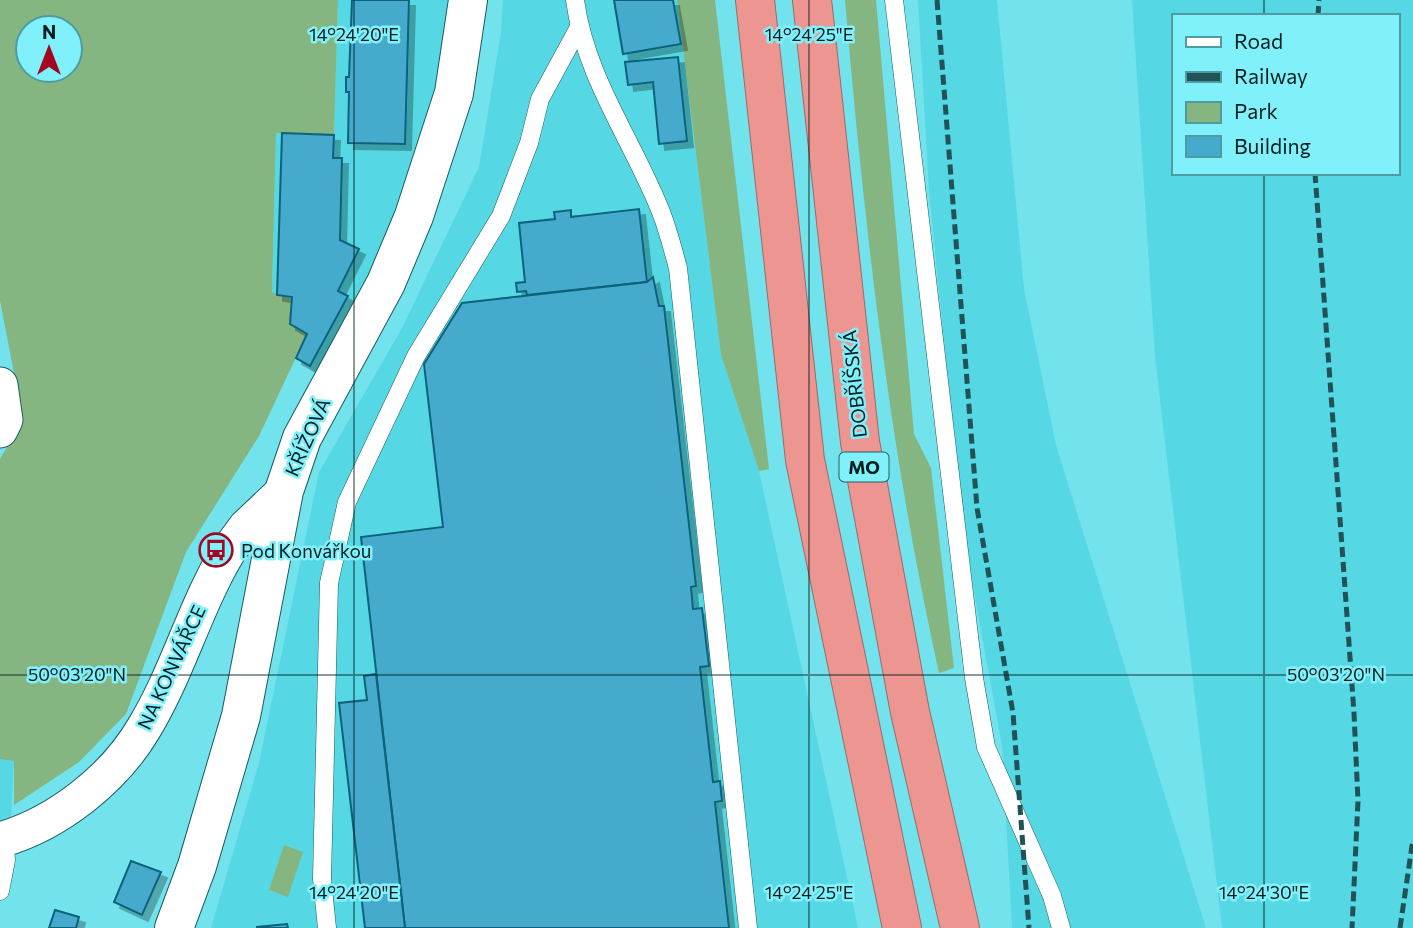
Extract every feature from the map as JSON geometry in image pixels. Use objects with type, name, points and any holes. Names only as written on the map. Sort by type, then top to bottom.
[{"type":"highway","points":[[755,0],[805,460],[902,928]]},
{"type":"highway","name":"DOBŘÍŠSKÁ","points":[[812,0],[860,442],[910,712],[960,928]]},
{"type":"street","name":"KŘÍŽOVÁ","points":[[174,928],[197,866],[241,716],[284,491],[302,438],[386,283],[414,216],[454,93],[468,0]]},
{"type":"street","points":[[0,385],[5,420],[0,430]]},
{"type":"street","name":"NA KONVÁŘCE","points":[[2,839],[33,828],[71,805],[107,775],[144,729],[229,550],[246,527],[284,491]]},
{"type":"lane","points":[[575,0],[579,29],[604,96],[661,212],[678,268],[748,928]]},
{"type":"lane","points":[[894,0],[974,678],[986,747],[1052,896],[1061,928]]},
{"type":"lane","points":[[327,928],[322,879],[329,583],[346,502],[416,356],[502,216],[534,126],[540,99],[579,29]]},
{"type":"lane","points":[[0,891],[6,860],[2,839]]},
{"type":"shaded area","points":[[338,0],[450,0],[445,47],[420,155],[381,253],[318,374],[296,358],[290,324],[291,299],[272,292],[276,133],[334,134]]},
{"type":"shaded area","points":[[503,0],[677,0],[721,355],[759,471],[858,928],[211,928],[259,763],[319,472],[402,328],[479,167],[501,32]]},
{"type":"shaded area","points":[[918,0],[997,0],[1024,289],[1056,445],[1206,928],[1012,928],[1002,746],[963,532],[929,191]]},
{"type":"shaded area","points":[[1132,0],[1413,0],[1413,928],[1222,928],[1155,357]]},
{"type":"shaded area","points":[[0,759],[14,760],[11,818],[0,822]]},
{"type":"green space","points":[[0,0],[338,0],[334,135],[276,133],[272,292],[291,299],[290,324],[307,334],[259,436],[186,552],[126,714],[79,762],[14,805],[14,761],[0,759],[0,459],[23,419],[0,301]]},
{"type":"green space","points":[[677,0],[715,0],[769,469],[759,471],[721,355]]},
{"type":"green space","points":[[845,0],[876,0],[914,434],[931,468],[954,668],[939,673],[906,507],[881,338]]},
{"type":"green space","points":[[284,845],[303,852],[288,897],[269,890]]},
{"type":"building","points":[[352,0],[409,0],[405,144],[348,143],[349,92],[346,92],[346,77],[349,77]]},
{"type":"building","points":[[614,0],[673,0],[681,44],[623,54]]},
{"type":"building","points":[[678,57],[687,141],[659,144],[653,82],[628,85],[625,62]]},
{"type":"building","points":[[282,133],[334,135],[333,158],[342,158],[340,240],[359,249],[338,291],[348,296],[310,366],[296,358],[307,334],[290,324],[292,297],[277,295]]},
{"type":"building","points":[[639,209],[647,282],[527,295],[526,291],[517,292],[516,283],[525,282],[519,223],[555,219],[554,212],[571,210],[571,217]]},
{"type":"building","points":[[653,277],[659,306],[664,306],[696,586],[691,587],[693,609],[702,608],[709,666],[700,667],[713,782],[720,781],[722,801],[715,802],[729,928],[405,928],[361,537],[443,527],[424,364],[462,303],[647,282]]},
{"type":"building","points":[[376,674],[405,928],[365,928],[339,703],[367,700],[364,676]]},
{"type":"building","points":[[131,861],[161,872],[142,915],[114,902]]},
{"type":"building","points":[[55,910],[79,917],[76,928],[49,928]]},
{"type":"building","points":[[287,924],[288,928],[257,928],[257,927]]},
{"type":"railway","points":[[937,0],[977,508],[1013,713],[1029,928]]},
{"type":"railway","points":[[1318,14],[1319,0]]},
{"type":"railway","points":[[1315,175],[1354,713],[1358,801],[1352,928]]},
{"type":"railway","points":[[1400,928],[1413,839]]},
{"type":"place","name":"Pod Konvářkou","points":[[216,550]]}]
